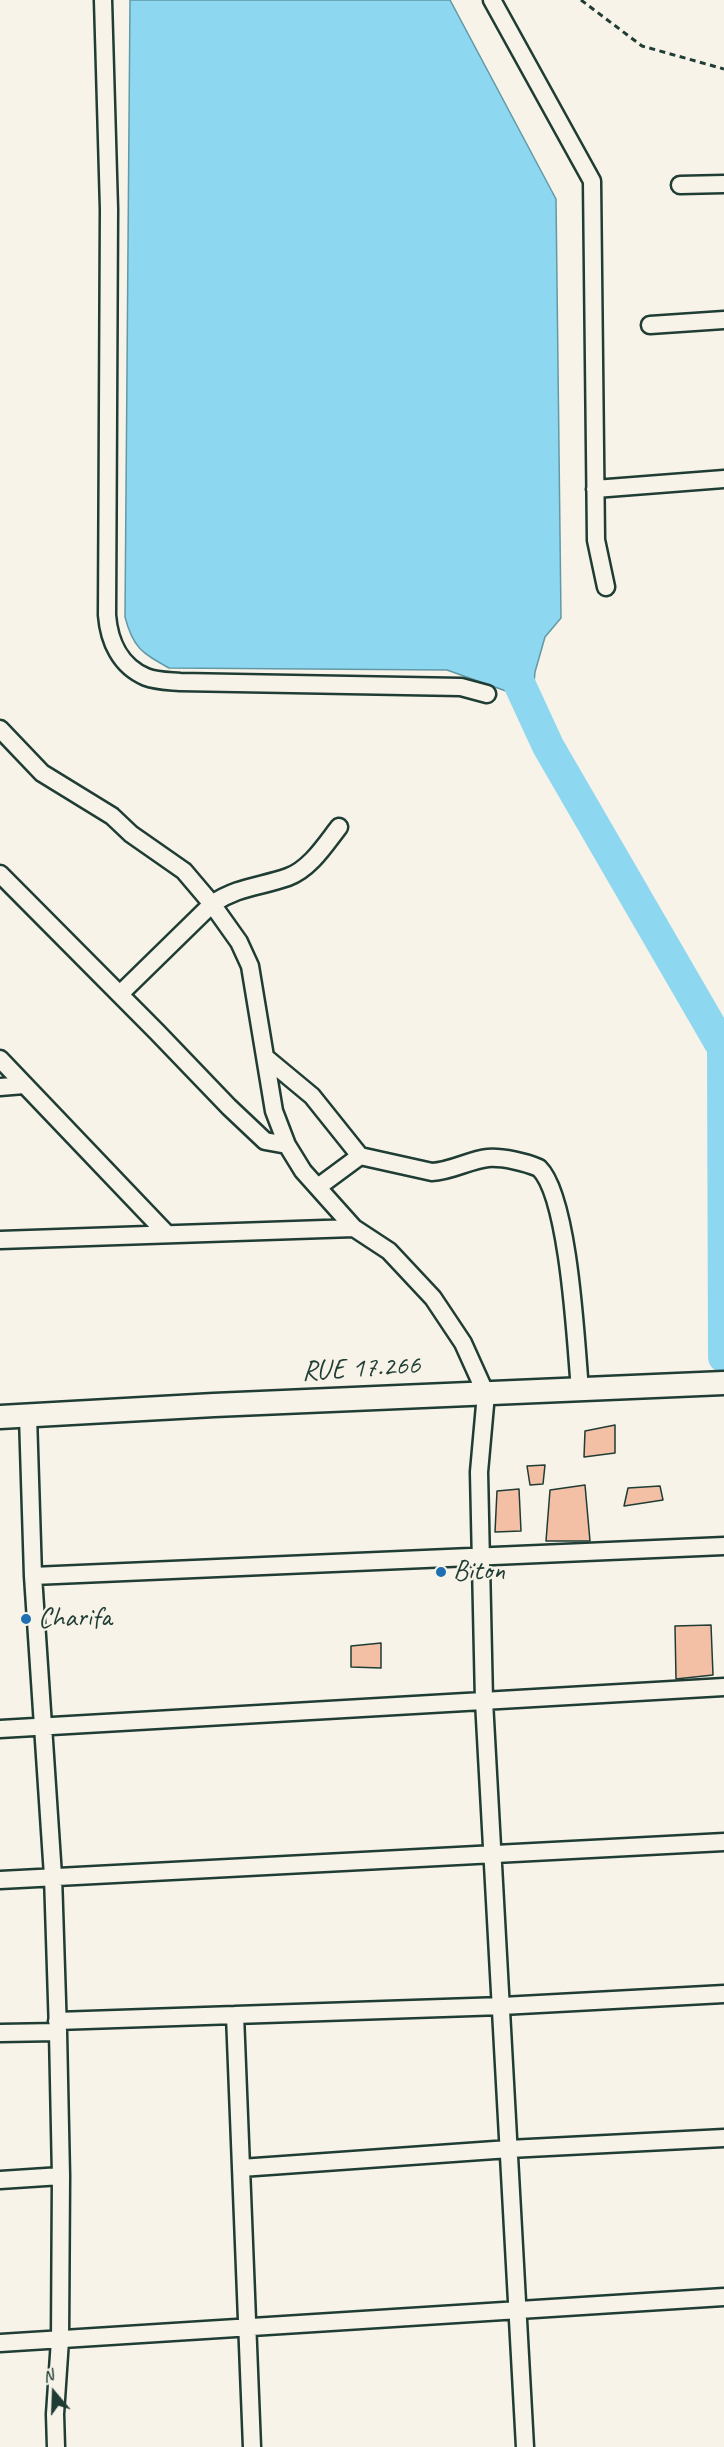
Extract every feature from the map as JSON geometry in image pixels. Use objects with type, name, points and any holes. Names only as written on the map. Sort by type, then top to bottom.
[{"type":"main road","name":"RUE 17.266","points":[[0,1417],[214,1405],[724,1383]]},
{"type":"street","points":[[104,0],[109,209],[107,615],[109,633],[118,653],[127,666],[147,678],[180,682],[461,687],[487,694]]},
{"type":"street","points":[[492,0],[592,181],[596,540],[606,587]]},
{"type":"street","points":[[680,185],[724,184]]},
{"type":"street","points":[[650,325],[724,320]]},
{"type":"street","points":[[595,489],[724,479]]},
{"type":"street","points":[[0,729],[42,773],[112,816],[131,834],[183,871],[212,904],[239,942],[250,966],[274,1111],[287,1144],[303,1171],[354,1228],[389,1251],[433,1298],[458,1335],[486,1394],[479,1472],[484,1701],[525,2447]]},
{"type":"street","points":[[120,994],[212,904],[228,893],[289,877],[303,868],[339,828]]},
{"type":"street","points":[[0,874],[265,1141],[287,1144]]},
{"type":"street","points":[[265,1057],[312,1096],[360,1156],[432,1172],[487,1158],[498,1159],[532,1165],[545,1173],[563,1227],[580,1390]]},
{"type":"street","points":[[0,1059],[166,1233]]},
{"type":"street","points":[[0,1087],[24,1085]]},
{"type":"street","points":[[318,1187],[360,1156]]},
{"type":"street","points":[[0,1240],[354,1228]]},
{"type":"street","points":[[28,1416],[33,1576],[53,1876],[58,2027],[61,2176],[60,2340],[55,2414],[56,2447]]},
{"type":"street","points":[[33,1576],[724,1546]]},
{"type":"street","points":[[0,1728],[724,1688]]},
{"type":"street","points":[[0,1880],[724,1842]]},
{"type":"street","points":[[0,2033],[235,2015],[502,2006],[724,1994]]},
{"type":"street","points":[[235,2015],[252,2447]]},
{"type":"street","points":[[240,2168],[724,2138]]},
{"type":"street","points":[[0,2180],[61,2176]]},
{"type":"street","points":[[0,2343],[246,2329],[724,2296]]},
{"type":"path","points":[[581,0],[642,46],[724,69]]},
{"type":"water","points":[[130,0],[450,0],[556,199],[561,618],[545,637],[535,672],[533,694],[516,701],[506,691],[447,670],[169,668],[145,653],[135,643],[125,617]]},
{"type":"building","points":[[615,1425],[615,1453],[584,1457],[585,1431]]},
{"type":"building","points":[[545,1465],[543,1484],[530,1485],[527,1466]]},
{"type":"building","points":[[585,1485],[590,1541],[546,1541],[550,1490]]},
{"type":"building","points":[[660,1486],[663,1500],[624,1506],[628,1488]]},
{"type":"building","points":[[519,1489],[521,1531],[495,1532],[497,1491]]},
{"type":"building","points":[[711,1625],[713,1675],[676,1679],[675,1626]]},
{"type":"building","points":[[381,1643],[381,1668],[351,1667],[351,1646]]},
{"type":"waterway","points":[[507,657],[548,746],[723,1048],[724,1357]]},
{"type":"place","name":"Biton","points":[[441,1572]]},
{"type":"place","name":"Charifa","points":[[26,1619]]}]
